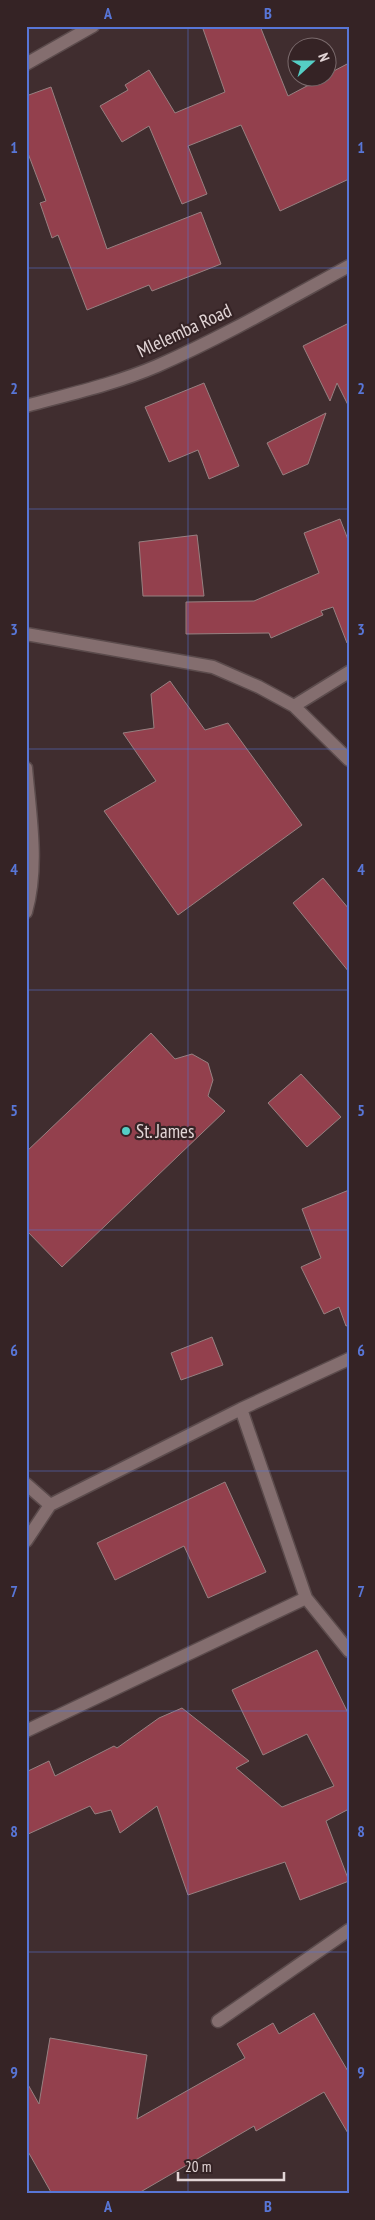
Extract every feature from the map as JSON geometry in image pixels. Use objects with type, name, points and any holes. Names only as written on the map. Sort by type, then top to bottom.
[{"type":"street","points":[[26,64],[93,26]]},
{"type":"street","name":"Mlelemba Road","points":[[26,406],[108,384],[155,367],[213,340],[349,266]]},
{"type":"street","points":[[26,634],[213,667],[259,687],[294,706],[349,760]]},
{"type":"street","points":[[294,706],[349,672]]},
{"type":"street","points":[[26,768],[33,855],[30,900],[26,912]]},
{"type":"street","points":[[26,1541],[50,1505],[241,1409],[349,1359]]},
{"type":"street","points":[[241,1409],[306,1598],[349,1651]]},
{"type":"street","points":[[26,1484],[50,1505]]},
{"type":"street","points":[[26,1731],[306,1598]]},
{"type":"street","points":[[218,2021],[349,1930]]},
{"type":"building","points":[[202,26],[260,26],[288,96],[303,88],[338,88],[338,69],[349,63],[349,179],[280,211],[241,125],[188,146],[207,194],[182,204],[149,126],[122,142],[100,106],[128,90],[125,85],[149,70],[175,113],[225,92]]},
{"type":"building","points":[[51,87],[107,249],[201,212],[221,264],[152,291],[149,285],[87,310],[58,235],[52,238],[40,203],[46,201],[26,148],[26,96]]},
{"type":"building","points":[[349,323],[349,407],[337,383],[330,401],[303,346]]},
{"type":"building","points":[[204,383],[239,466],[209,479],[198,450],[169,462],[145,407]]},
{"type":"building","points":[[326,413],[308,464],[283,475],[267,443]]},
{"type":"building","points":[[340,519],[349,542],[349,643],[347,643],[333,607],[321,611],[323,615],[271,638],[269,633],[186,634],[186,602],[254,601],[319,573],[304,533]]},
{"type":"building","points":[[197,535],[204,596],[143,596],[139,542]]},
{"type":"building","points":[[170,681],[205,730],[228,723],[302,825],[178,915],[104,811],[156,781],[123,733],[154,728],[151,694]]},
{"type":"building","points":[[323,878],[349,909],[349,972],[293,903]]},
{"type":"building","name":"St. James","points":[[151,1033],[175,1059],[192,1054],[208,1063],[213,1080],[208,1096],[225,1111],[62,1267],[26,1230],[26,1152]]},
{"type":"building","points":[[301,1074],[341,1117],[307,1147],[268,1103]]},
{"type":"building","points":[[349,1190],[349,1325],[346,1326],[339,1307],[324,1314],[301,1267],[321,1258],[302,1209]]},
{"type":"building","points":[[212,1337],[223,1365],[181,1380],[171,1353]]},
{"type":"building","points":[[225,1482],[266,1572],[208,1598],[184,1546],[115,1580],[97,1543]]},
{"type":"building","points":[[317,1650],[349,1715],[349,1813],[347,1810],[326,1821],[349,1881],[300,1900],[285,1862],[188,1895],[157,1806],[120,1833],[111,1810],[95,1814],[90,1806],[26,1835],[26,1772],[49,1761],[55,1776],[114,1746],[117,1748],[159,1718],[182,1708],[249,1761],[236,1768],[282,1807],[334,1786],[307,1734],[263,1755],[232,1690]]},
{"type":"building","points":[[314,2013],[349,2073],[349,2135],[324,2092],[256,2131],[254,2126],[137,2194],[52,2194],[26,2148],[26,2081],[39,2104],[50,2038],[147,2055],[137,2119],[245,2058],[237,2044],[273,2023],[279,2034]]},
{"type":"place","name":"St. James","points":[[126,1131]]}]
